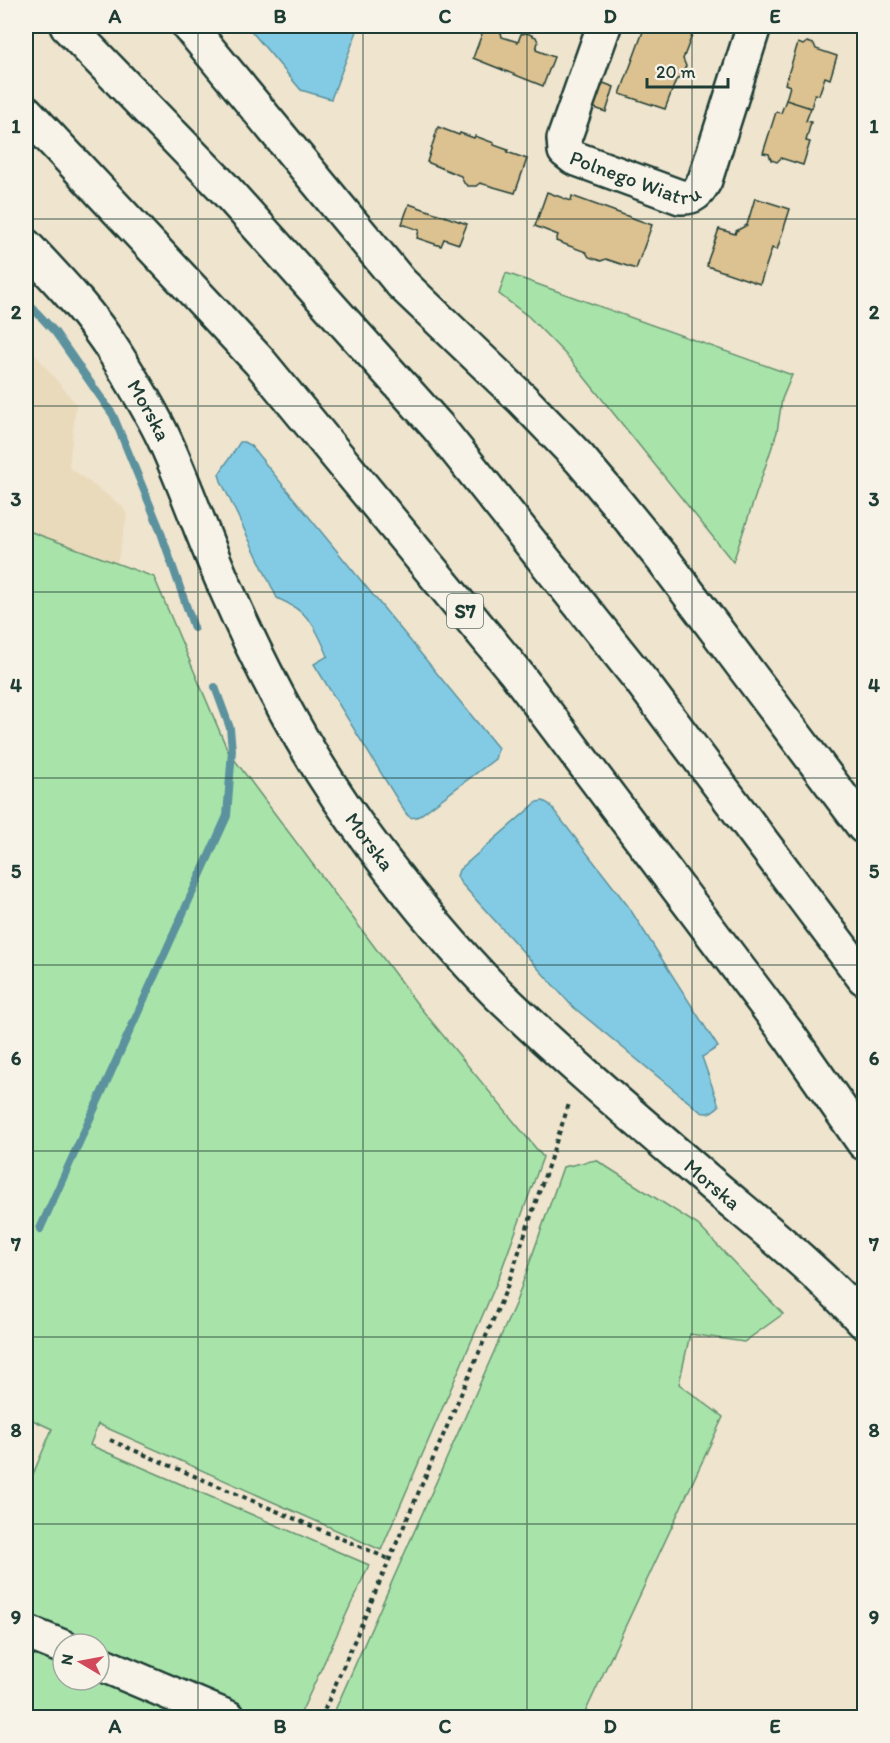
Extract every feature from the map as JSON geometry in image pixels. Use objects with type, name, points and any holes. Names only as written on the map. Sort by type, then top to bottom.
[{"type":"main road","points":[[67,26],[224,187],[438,427],[642,682],[864,978]]},
{"type":"main road","points":[[189,26],[401,283],[522,399],[580,459],[665,562],[864,827]]},
{"type":"main road","name":"Polnego Wiatru","points":[[604,26],[568,125],[564,138],[565,151],[574,158],[688,198],[694,196],[705,180],[754,26]]},
{"type":"main road","name":"S7","points":[[26,112],[259,361],[516,673],[790,1037],[864,1143]]},
{"type":"main road","name":"Morska","points":[[26,246],[72,294],[113,349],[138,390],[165,441],[227,591],[254,648],[286,710],[342,803],[372,845],[435,925],[495,990],[582,1070],[785,1244],[864,1322]]},
{"type":"main road","points":[[26,1632],[51,1642]]},
{"type":"main road","points":[[111,1668],[229,1718]]},
{"type":"path","points":[[321,1718],[506,1290],[582,1070]]},
{"type":"path","points":[[110,1440],[390,1559]]},
{"type":"shaded area","points":[[26,343],[76,404],[69,467],[122,506],[127,515],[117,564],[26,530]]},
{"type":"green space","points":[[506,273],[792,375],[782,399],[777,432],[733,562],[569,358],[529,317],[499,294]]},
{"type":"green space","points":[[26,530],[154,577],[228,751],[418,1005],[543,1157],[497,1282],[381,1550],[98,1424],[90,1445],[369,1565],[299,1717],[263,1717],[111,1652],[111,1632],[63,1632],[26,1616],[26,1491],[52,1429],[26,1417]]},
{"type":"green space","points":[[596,1160],[698,1225],[783,1314],[744,1342],[690,1334],[679,1384],[723,1417],[583,1717],[332,1717],[516,1302],[563,1167]]},
{"type":"green space","points":[[26,1641],[51,1652],[51,1692],[111,1692],[111,1684],[206,1717],[26,1717]]},
{"type":"water","points":[[247,26],[359,26],[331,99],[301,90]]},
{"type":"water","points":[[240,442],[251,446],[498,748],[495,759],[419,816],[411,817],[405,812],[314,664],[328,656],[315,628],[304,614],[277,598],[221,481],[219,474]]},
{"type":"water","points":[[543,801],[549,804],[628,906],[718,1047],[702,1057],[719,1106],[711,1112],[701,1112],[572,1006],[460,882],[457,876],[459,870],[537,802]]},
{"type":"building","points":[[645,26],[689,26],[688,28],[694,30],[683,59],[686,66],[681,77],[676,80],[665,109],[620,94]]},
{"type":"building","points":[[496,30],[501,32],[502,37],[518,42],[521,34],[527,33],[536,37],[538,42],[536,50],[554,57],[543,86],[473,58],[483,31],[491,32]]},
{"type":"building","points":[[807,42],[814,44],[816,49],[837,56],[830,79],[825,77],[819,95],[815,94],[811,108],[786,100],[790,86],[785,84],[798,43],[803,45]]},
{"type":"building","points":[[598,81],[614,87],[606,112],[589,106]]},
{"type":"building","points":[[786,100],[811,108],[806,121],[811,122],[806,141],[810,142],[803,165],[781,158],[777,162],[771,160],[769,154],[763,153],[776,112],[781,113]]},
{"type":"building","points":[[438,127],[459,135],[460,133],[474,138],[475,136],[527,159],[515,193],[480,183],[476,186],[468,186],[461,176],[427,162]]},
{"type":"building","points":[[547,192],[571,201],[572,196],[652,225],[636,269],[606,259],[601,261],[589,257],[586,252],[556,241],[558,235],[535,226]]},
{"type":"building","points":[[755,198],[790,209],[777,250],[772,248],[760,284],[707,266],[719,229],[735,234],[747,225]]},
{"type":"building","points":[[409,204],[467,224],[459,244],[444,239],[441,246],[417,238],[419,230],[402,224]]},
{"type":"waterway","points":[[26,301],[55,332],[113,415],[159,527],[194,628]]},
{"type":"waterway","points":[[40,1229],[227,816],[232,750],[230,728],[215,687]]}]
